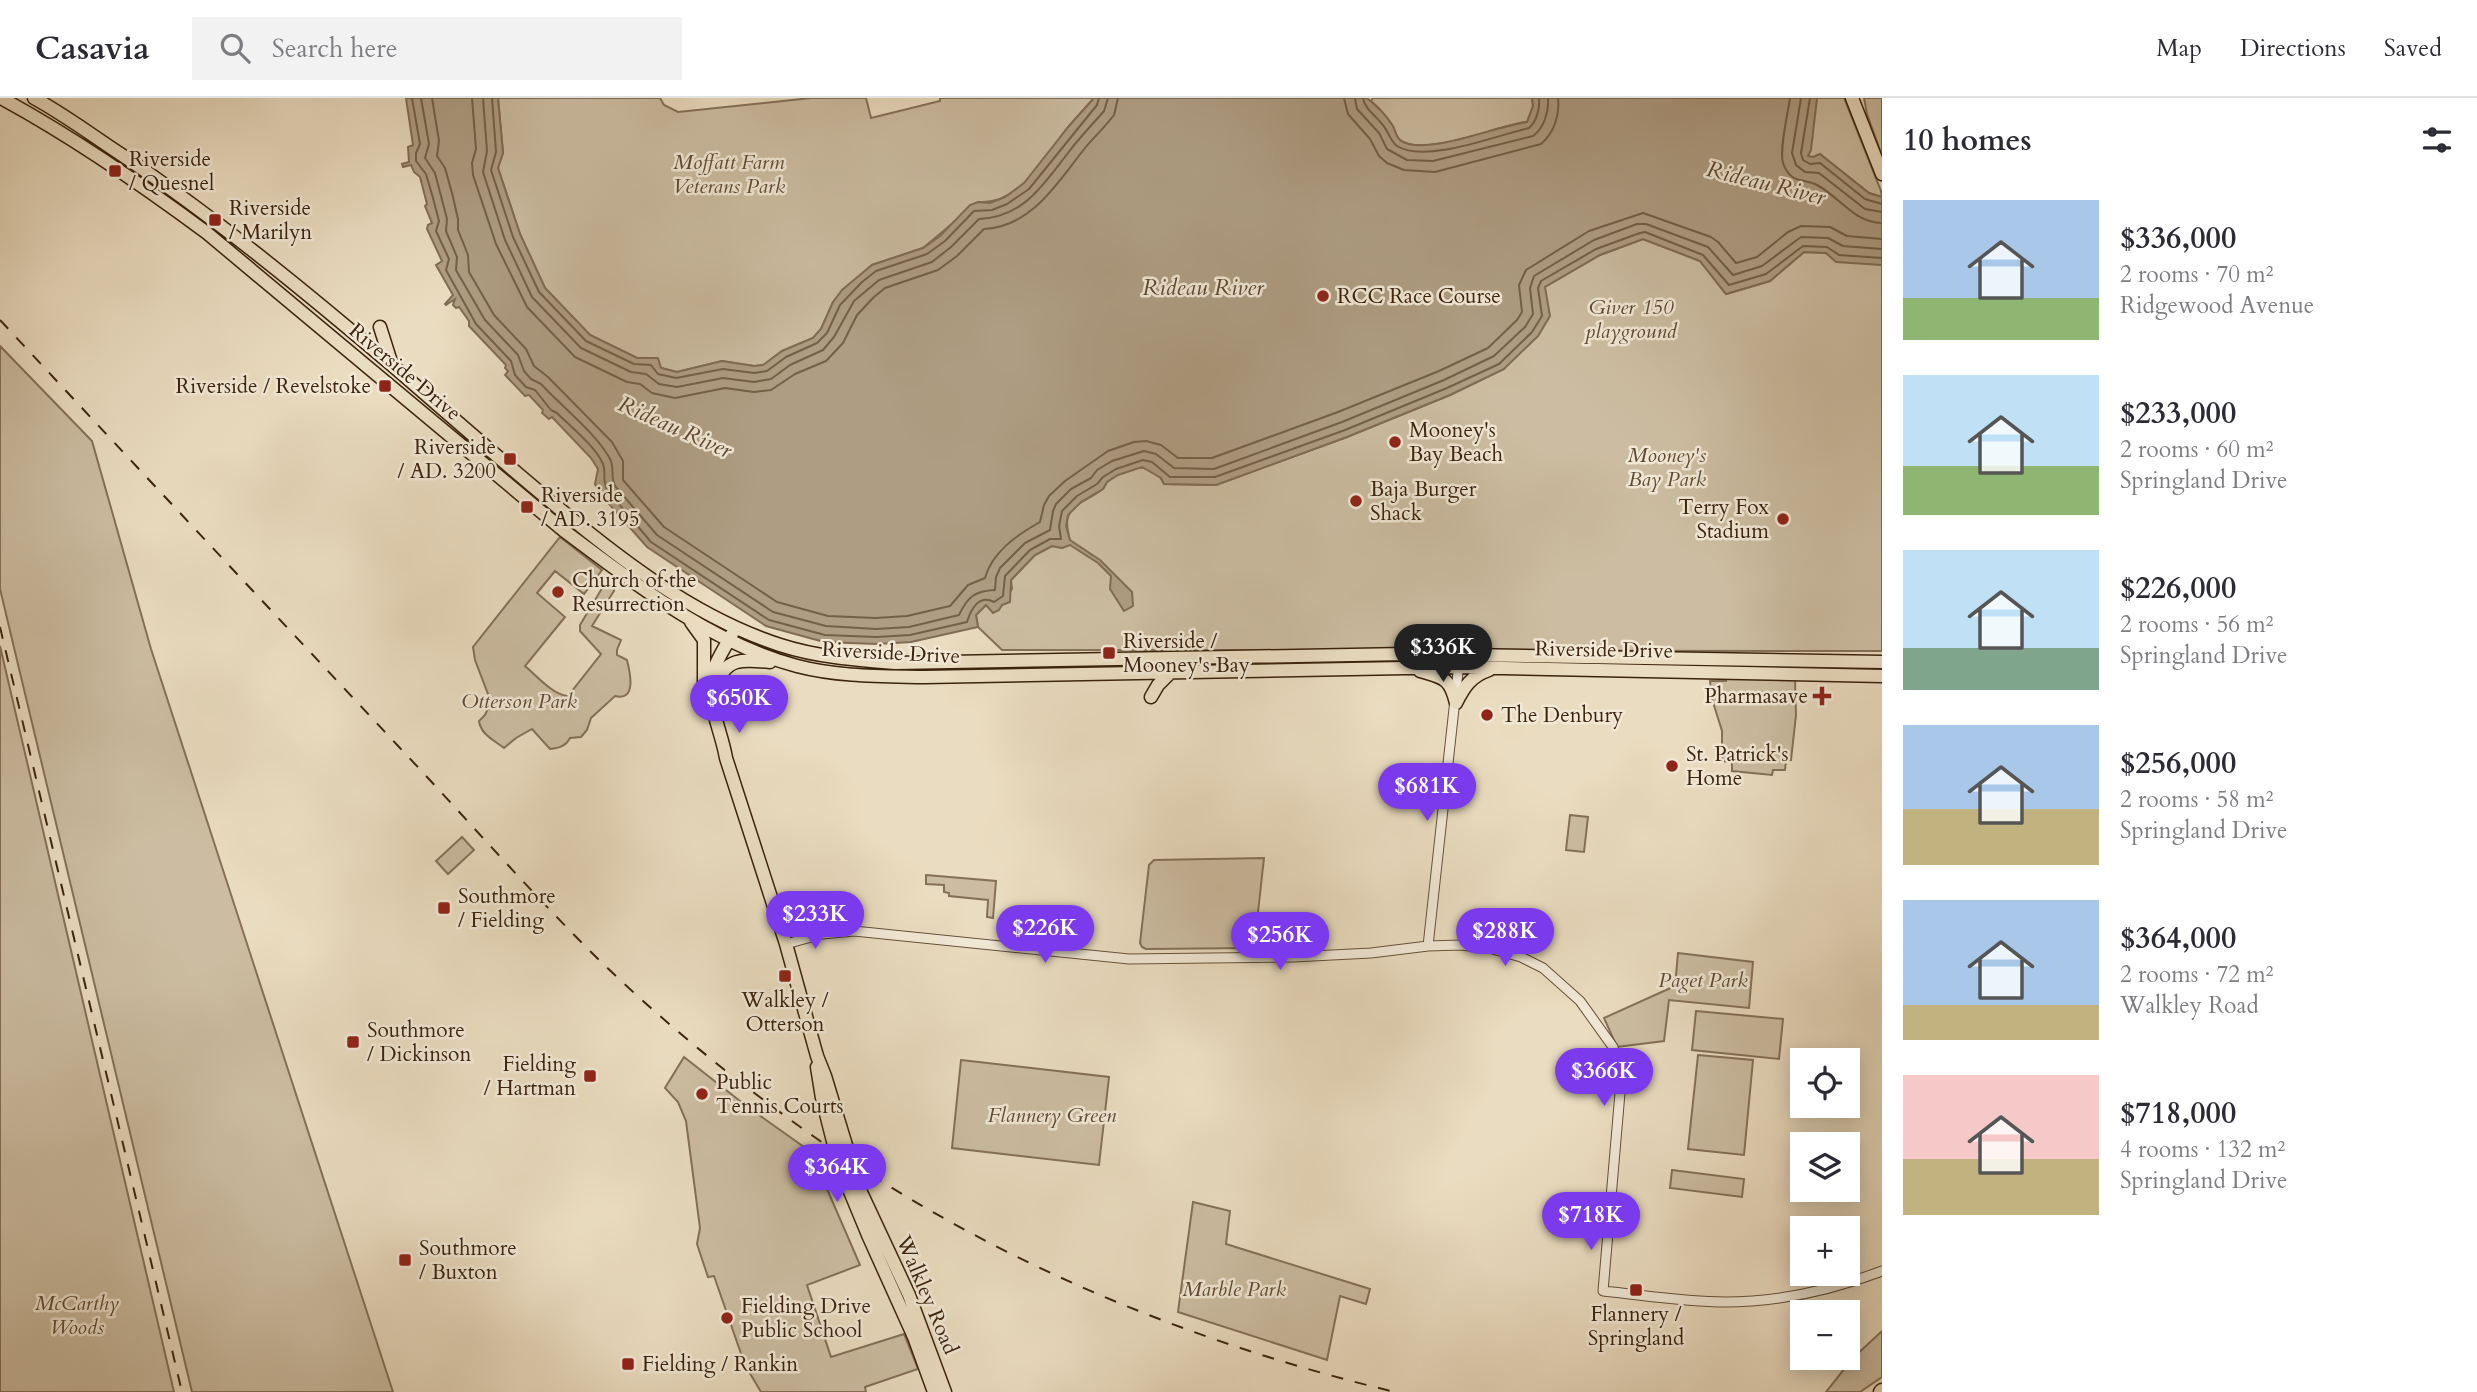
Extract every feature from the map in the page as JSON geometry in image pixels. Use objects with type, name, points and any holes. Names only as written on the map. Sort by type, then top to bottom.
[{"type":"main road","name":"Riverside Drive","points":[[1,98],[147,188],[207,233],[563,530],[610,565],[726,638],[797,666],[867,676],[1410,668],[1459,661],[1495,668],[1800,667],[1882,662]]},
{"type":"main road","name":"Riverside Drive","points":[[34,98],[165,184],[285,277],[617,555],[682,598],[733,626],[777,644],[837,658],[895,663],[1459,661],[1800,667],[1882,676]]},
{"type":"main road","points":[[1852,98],[1882,174]]},
{"type":"main road","points":[[1862,98],[1870,143]]},
{"type":"main road","points":[[357,336],[377,329],[392,366]]},
{"type":"main road","points":[[684,614],[704,640],[704,694]]},
{"type":"main road","name":"Walkley Road","points":[[726,758],[717,741],[704,694],[709,666],[733,626]]},
{"type":"main road","name":"Walkley Road","points":[[726,638],[711,681],[711,699],[726,758],[786,944],[817,1056],[859,1188],[909,1295],[945,1392]]},
{"type":"main road","points":[[716,720],[716,689],[721,674],[728,666],[740,660],[797,666]]},
{"type":"main road","points":[[1410,668],[1445,679],[1452,688],[1456,703]]},
{"type":"main road","points":[[1456,703],[1465,686],[1475,676],[1495,668]]},
{"type":"main road","points":[[1138,673],[1151,697],[1170,673]]},
{"type":"main road","name":"Walkley Road","points":[[817,1056],[821,1098],[839,1165],[914,1337],[934,1392]]},
{"type":"street","points":[[1428,946],[1459,661]]},
{"type":"street","points":[[786,944],[822,934],[854,931],[1129,959],[1302,957],[1428,946],[1489,948],[1521,957],[1543,968],[1580,1001],[1613,1047],[1620,1077],[1620,1093],[1602,1291],[1725,1302],[1763,1300],[1830,1289],[1882,1271]]},
{"type":"green space","name":"Moffatt Farm Veterans Park","points":[[498,98],[660,98],[664,105],[678,112],[811,98],[866,98],[871,118],[940,101],[940,98],[1094,98],[1029,179],[1006,196],[993,201],[978,202],[923,248],[872,265],[833,302],[821,329],[813,338],[782,351],[764,365],[722,361],[677,372],[661,368],[657,358],[637,358],[590,335],[545,288],[520,234],[498,168],[503,153]]},
{"type":"green space","points":[[1373,98],[1532,98],[1533,106],[1527,122],[1442,143],[1411,145],[1400,140],[1388,119],[1371,101]]},
{"type":"green space","points":[[1817,98],[1844,98],[1882,197],[1869,193],[1820,155],[1811,158],[1808,156]]},
{"type":"green space","points":[[1864,98],[1882,98],[1882,156],[1867,114]]},
{"type":"green space","name":"Mooney's Bay Park","points":[[1643,239],[1700,261],[1726,294],[1770,281],[1804,252],[1826,253],[1882,265],[1882,651],[1002,650],[978,627],[976,615],[986,605],[1002,605],[1012,589],[1011,580],[1035,555],[1052,546],[1062,548],[1070,544],[1067,524],[1070,512],[1115,476],[1138,468],[1153,471],[1164,484],[1216,485],[1347,437],[1450,395],[1504,369],[1545,287],[1600,255]]},
{"type":"green space","points":[[0,346],[92,441],[151,649],[393,1392],[192,1392],[0,589]]},
{"type":"green space","name":"Otterson Park","points":[[560,537],[602,570],[584,594],[555,571],[537,593],[565,617],[525,666],[551,689],[568,696],[601,654],[580,631],[580,625],[607,580],[611,580],[615,585],[614,591],[592,626],[621,640],[617,655],[627,660],[629,690],[627,695],[615,696],[591,718],[581,737],[570,738],[562,746],[550,749],[532,729],[504,748],[488,737],[480,726],[479,721],[491,702],[475,660],[473,647]]},
{"type":"green space","name":"McCarthy Woods","points":[[0,646],[174,1392],[0,1392]]},
{"type":"green space","points":[[1727,676],[1795,678],[1796,715],[1791,760],[1786,760],[1785,770],[1773,770],[1772,775],[1732,771],[1732,762],[1722,761],[1722,731],[1712,699],[1710,681],[1726,681]]},
{"type":"green space","points":[[1570,815],[1588,817],[1584,852],[1566,850]]},
{"type":"green space","points":[[462,837],[474,850],[448,874],[436,861]]},
{"type":"green space","points":[[1264,858],[1254,948],[1142,947],[1140,943],[1149,865],[1154,860]]},
{"type":"green space","points":[[926,875],[996,881],[993,918],[987,917],[988,900],[949,896],[949,893],[944,892],[944,885],[926,884]]},
{"type":"green space","name":"Paget Park","points":[[1678,953],[1753,962],[1749,1008],[1669,1000],[1664,1041],[1617,1047],[1604,1018],[1675,986]]},
{"type":"green space","points":[[1696,1011],[1783,1019],[1779,1059],[1692,1050]]},
{"type":"green space","points":[[1698,1055],[1753,1060],[1744,1155],[1688,1149]]},
{"type":"green space","points":[[684,1057],[811,1152],[860,1265],[807,1285],[831,1357],[904,1334],[918,1369],[865,1387],[866,1392],[761,1392],[745,1365],[714,1276],[708,1277],[697,1244],[700,1228],[686,1121],[678,1102],[665,1088]]},
{"type":"green space","name":"Flannery Green","points":[[961,1060],[1109,1077],[1099,1165],[952,1148]]},
{"type":"green space","points":[[1672,1170],[1744,1179],[1742,1197],[1670,1188]]},
{"type":"green space","name":"Marble Park","points":[[1193,1202],[1230,1211],[1226,1244],[1370,1289],[1366,1304],[1340,1296],[1327,1360],[1178,1312]]},
{"type":"green space","points":[[1882,1331],[1882,1377],[1860,1392],[1826,1392],[1843,1370],[1860,1370],[1860,1351]]},
{"type":"water","name":"Rideau River","points":[[406,98],[498,98],[503,153],[498,168],[520,234],[545,288],[590,335],[637,358],[658,358],[661,368],[677,372],[722,361],[763,365],[782,351],[813,338],[821,329],[833,302],[842,290],[872,265],[923,248],[940,236],[970,205],[978,202],[990,203],[1005,197],[1024,183],[1094,98],[1367,98],[1387,118],[1400,140],[1411,145],[1425,145],[1527,122],[1533,106],[1532,98],[1817,98],[1808,156],[1820,154],[1869,193],[1882,197],[1882,265],[1836,262],[1826,253],[1804,252],[1770,281],[1726,294],[1700,261],[1643,239],[1600,255],[1545,287],[1550,316],[1538,336],[1504,369],[1450,395],[1347,437],[1216,485],[1164,484],[1161,478],[1142,467],[1118,475],[1107,482],[1103,489],[1081,502],[1068,515],[1066,526],[1070,540],[1100,560],[1132,592],[1133,606],[1124,611],[1110,589],[1111,576],[1098,563],[1070,545],[1062,548],[1052,546],[1035,555],[1011,580],[1010,602],[993,613],[986,605],[976,615],[978,627],[911,642],[824,642],[766,626],[647,547],[602,496],[595,484],[598,469],[591,458],[552,417],[549,419],[542,413],[543,410],[529,395],[525,396],[505,375],[508,371],[506,365],[469,326],[469,321],[459,307],[453,305],[455,299],[445,304],[453,295],[436,265],[442,261],[427,229],[432,223],[425,206],[427,204],[420,177],[411,165],[403,167],[402,164],[409,162],[408,147],[413,145]]},
{"type":"railway","points":[[0,320],[566,927],[643,1001],[755,1093],[813,1136],[880,1180],[1019,1258],[1092,1291],[1241,1348],[1317,1372],[1395,1392]]},
{"type":"railway","points":[[0,627],[182,1392]]},
{"type":"place","name":"Riverside / Quesnel","points":[[115,171]]},
{"type":"place","name":"Riverside / Marilyn","points":[[215,220]]},
{"type":"place","name":"RCC Race Course","points":[[1323,296]]},
{"type":"place","name":"Riverside / Revelstoke","points":[[385,386]]},
{"type":"place","name":"Mooney's Bay Beach","points":[[1395,442]]},
{"type":"place","name":"Riverside / AD. 3200","points":[[510,459]]},
{"type":"place","name":"Baja Burger Shack","points":[[1356,501]]},
{"type":"place","name":"Riverside / AD. 3195","points":[[527,507]]},
{"type":"place","name":"Terry Fox Stadium","points":[[1783,519]]},
{"type":"place","name":"Church of the Resurrection","points":[[558,592]]},
{"type":"place","name":"Riverside / Mooney's Bay","points":[[1109,653]]},
{"type":"place","name":"Pharmasave","points":[[1822,696]]},
{"type":"place","name":"The Denbury","points":[[1487,715]]},
{"type":"place","name":"St. Patrick's Home","points":[[1672,766]]},
{"type":"place","name":"Southmore / Fielding","points":[[444,908]]},
{"type":"place","name":"Walkley / Otterson","points":[[785,976]]},
{"type":"place","name":"Southmore / Dickinson","points":[[353,1042]]},
{"type":"place","name":"Fielding / Hartman","points":[[590,1076]]},
{"type":"place","name":"Public Tennis Courts","points":[[702,1094]]},
{"type":"place","name":"Southmore / Buxton","points":[[405,1260]]},
{"type":"place","name":"Flannery / Springland","points":[[1636,1290]]},
{"type":"place","name":"Fielding Drive Public School","points":[[727,1318]]},
{"type":"place","name":"Fielding / Rankin","points":[[628,1364]]},
{"type":"park label","name":"Giver 150 playground","points":[[1631,319]]}]
